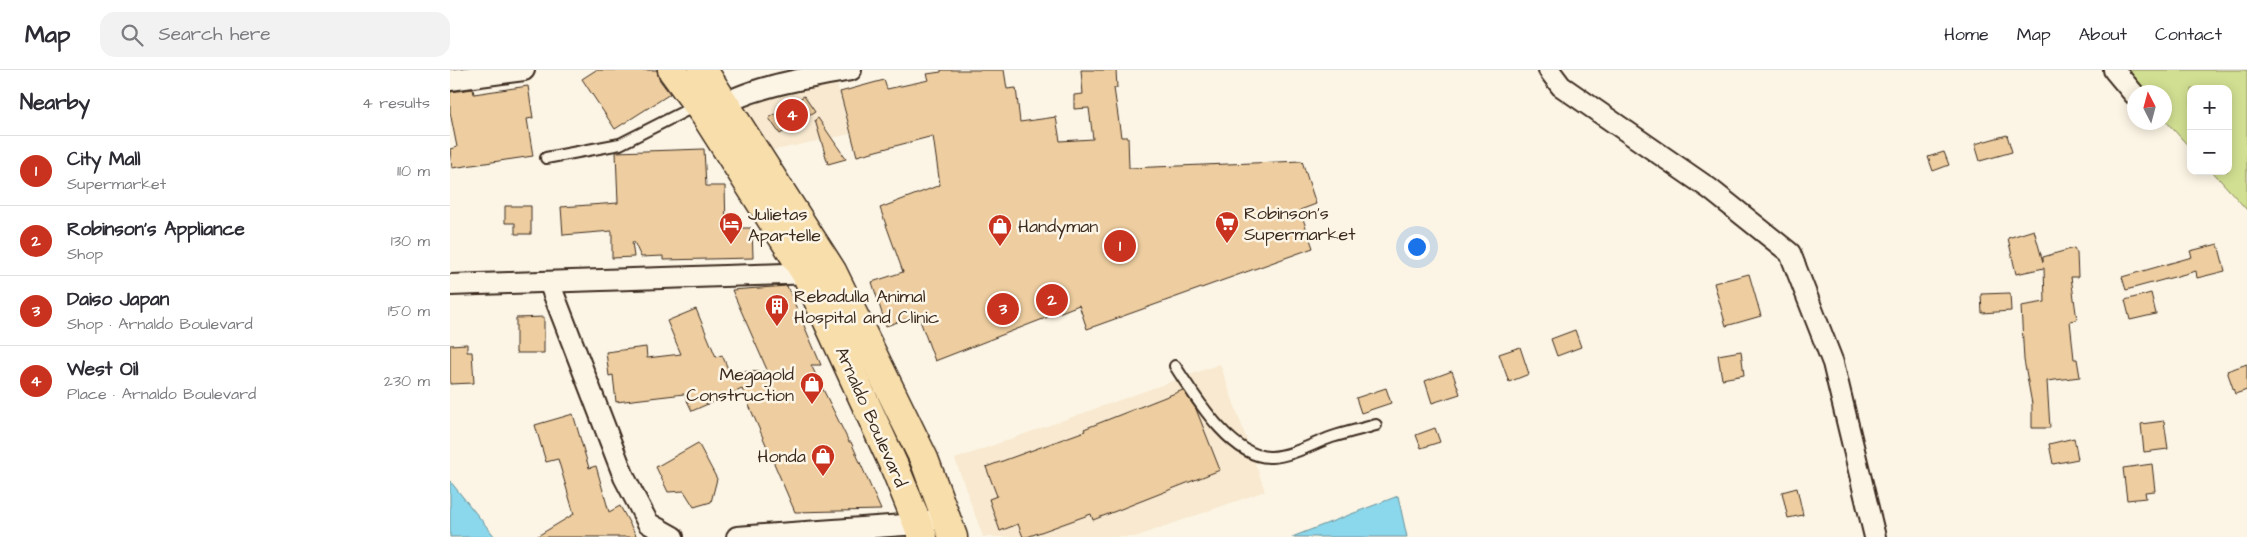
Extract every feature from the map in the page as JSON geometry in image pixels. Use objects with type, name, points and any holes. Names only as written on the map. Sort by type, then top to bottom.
[{"type":"highway","name":"Arnaldo Boulevard","points":[[672,70],[709,108],[819,272],[924,458],[949,527]]},
{"type":"highway","name":"Arnaldo Boulevard","points":[[703,70],[709,108]]},
{"type":"highway","name":"Arnaldo Boulevard","points":[[819,272],[891,459],[921,530]]},
{"type":"street","points":[[450,80],[524,70]]},
{"type":"street","points":[[709,108],[786,76],[851,70]]},
{"type":"street","points":[[1549,70],[1561,86],[1710,189],[1790,253],[1833,363],[1874,537]]},
{"type":"street","points":[[2114,70],[2127,86]]},
{"type":"street","points":[[450,286],[819,272]]},
{"type":"street","points":[[549,282],[624,477],[648,523],[673,537]]},
{"type":"street","points":[[737,537],[921,530],[949,527]]},
{"type":"lane","points":[[546,158],[620,144],[709,108]]},
{"type":"lane","points":[[1175,366],[1222,430],[1247,452],[1270,458],[1301,450],[1333,437],[1376,425]]},
{"type":"shaded area","points":[[836,80],[850,134],[766,152],[737,107],[753,97]]},
{"type":"shaded area","points":[[1220,364],[1265,491],[1135,537],[983,537],[955,459]]},
{"type":"green space","points":[[2124,70],[2247,70],[2247,210],[2216,175],[2232,175],[2232,85],[2187,85],[2187,145],[2172,128],[2172,85],[2136,85]]},
{"type":"water","points":[[450,481],[495,537],[450,537]]},
{"type":"water","points":[[1398,496],[1407,537],[1292,537]]},
{"type":"building","points":[[596,70],[657,70],[659,79],[670,94],[615,129],[582,79]]},
{"type":"building","points":[[941,70],[1004,70],[1007,89],[1016,88],[1020,122],[1056,117],[1060,141],[1093,139],[1089,108],[1074,109],[1074,95],[1083,94],[1081,70],[1116,70],[1117,88],[1114,88],[1121,137],[1128,137],[1129,168],[1302,161],[1316,204],[1300,210],[1313,248],[1087,329],[1079,305],[935,361],[918,315],[886,326],[872,282],[903,272],[880,208],[940,185],[933,136],[857,156],[840,92],[884,80],[887,89],[929,80],[927,74],[941,72]]},
{"type":"building","points":[[528,86],[533,118],[527,119],[533,156],[452,168],[450,149],[457,147],[450,112],[450,92],[473,89],[474,94]]},
{"type":"building","points":[[804,96],[815,112],[780,134],[769,118]]},
{"type":"building","points":[[818,118],[846,159],[828,164],[815,120]]},
{"type":"building","points":[[2007,135],[2012,152],[1980,161],[1975,144]]},
{"type":"building","points":[[704,149],[706,186],[725,186],[726,228],[752,228],[753,258],[663,260],[663,256],[641,257],[634,242],[632,242],[634,257],[612,258],[612,231],[563,235],[561,207],[618,203],[616,152]]},
{"type":"building","points":[[1944,152],[1949,165],[1933,171],[1928,157]]},
{"type":"building","points":[[505,206],[531,206],[531,234],[515,234],[515,223],[505,223]]},
{"type":"building","points":[[2034,230],[2043,262],[2043,257],[2074,248],[2077,253],[2078,277],[2071,277],[2077,320],[2070,321],[2074,359],[2077,359],[2080,377],[2047,381],[2050,428],[2032,428],[2032,404],[2024,360],[2021,306],[2045,302],[2044,268],[2016,274],[2008,238]]},
{"type":"building","points":[[2218,244],[2225,271],[2197,278],[2196,271],[2126,290],[2122,277],[2192,257],[2190,251]]},
{"type":"building","points":[[1749,274],[1761,316],[1726,326],[1714,283]]},
{"type":"building","points":[[787,286],[821,365],[811,365],[849,442],[851,442],[881,510],[795,512],[742,389],[692,411],[684,394],[616,402],[613,375],[609,376],[606,352],[646,347],[647,358],[681,354],[667,321],[696,309],[716,357],[722,355],[729,371],[768,372],[732,290]]},
{"type":"building","points":[[2010,293],[2011,311],[1982,313],[1981,294]]},
{"type":"building","points":[[2151,293],[2156,314],[2130,320],[2125,300]]},
{"type":"building","points":[[544,317],[544,353],[516,353],[516,318]]},
{"type":"building","points":[[1575,330],[1581,347],[1557,356],[1551,339]]},
{"type":"building","points":[[467,344],[467,352],[472,352],[474,383],[450,384],[450,345]]},
{"type":"building","points":[[1520,347],[1529,374],[1509,382],[1499,354]]},
{"type":"building","points":[[1741,351],[1744,375],[1722,379],[1718,355]]},
{"type":"building","points":[[2247,364],[2247,390],[2235,394],[2227,371]]},
{"type":"building","points":[[1452,371],[1460,394],[1432,403],[1425,381]]},
{"type":"building","points":[[1386,388],[1391,403],[1361,413],[1356,398]]},
{"type":"building","points":[[1183,390],[1196,409],[1220,470],[1093,520],[1091,514],[1027,537],[1023,537],[1018,524],[1000,531],[989,499],[997,496],[986,467],[1085,431],[1084,429]]},
{"type":"building","points":[[573,414],[589,468],[596,466],[609,512],[620,506],[637,537],[536,537],[574,514],[558,459],[546,462],[535,425]]},
{"type":"building","points":[[2164,421],[2168,449],[2144,452],[2141,424]]},
{"type":"building","points":[[1435,428],[1440,442],[1421,448],[1416,435]]},
{"type":"building","points":[[2074,438],[2078,459],[2053,464],[2049,444]]},
{"type":"building","points":[[698,443],[717,479],[711,502],[694,507],[684,491],[668,492],[656,467]]},
{"type":"building","points":[[2152,464],[2155,491],[2145,492],[2146,498],[2127,500],[2123,468]]},
{"type":"building","points":[[1797,488],[1803,515],[1788,518],[1782,492]]},
{"type":"place","name":"West Oil","points":[[792,115]]},
{"type":"place","name":"Robinson's Supermarket","points":[[1227,244]]},
{"type":"place","name":"Julietas Apartelle","points":[[731,245]]},
{"type":"place","name":"City Mall","points":[[1120,246]]},
{"type":"place","name":"Handyman","points":[[1000,247]]},
{"type":"place","name":"Robinson's Appliance","points":[[1052,300]]},
{"type":"place","name":"Daiso Japan","points":[[1003,309]]},
{"type":"place","name":"Rebadulla Animal Hospital and Clinic","points":[[777,327]]},
{"type":"place","name":"Megagold Construction","points":[[812,405]]},
{"type":"place","name":"Honda","points":[[823,477]]}]
